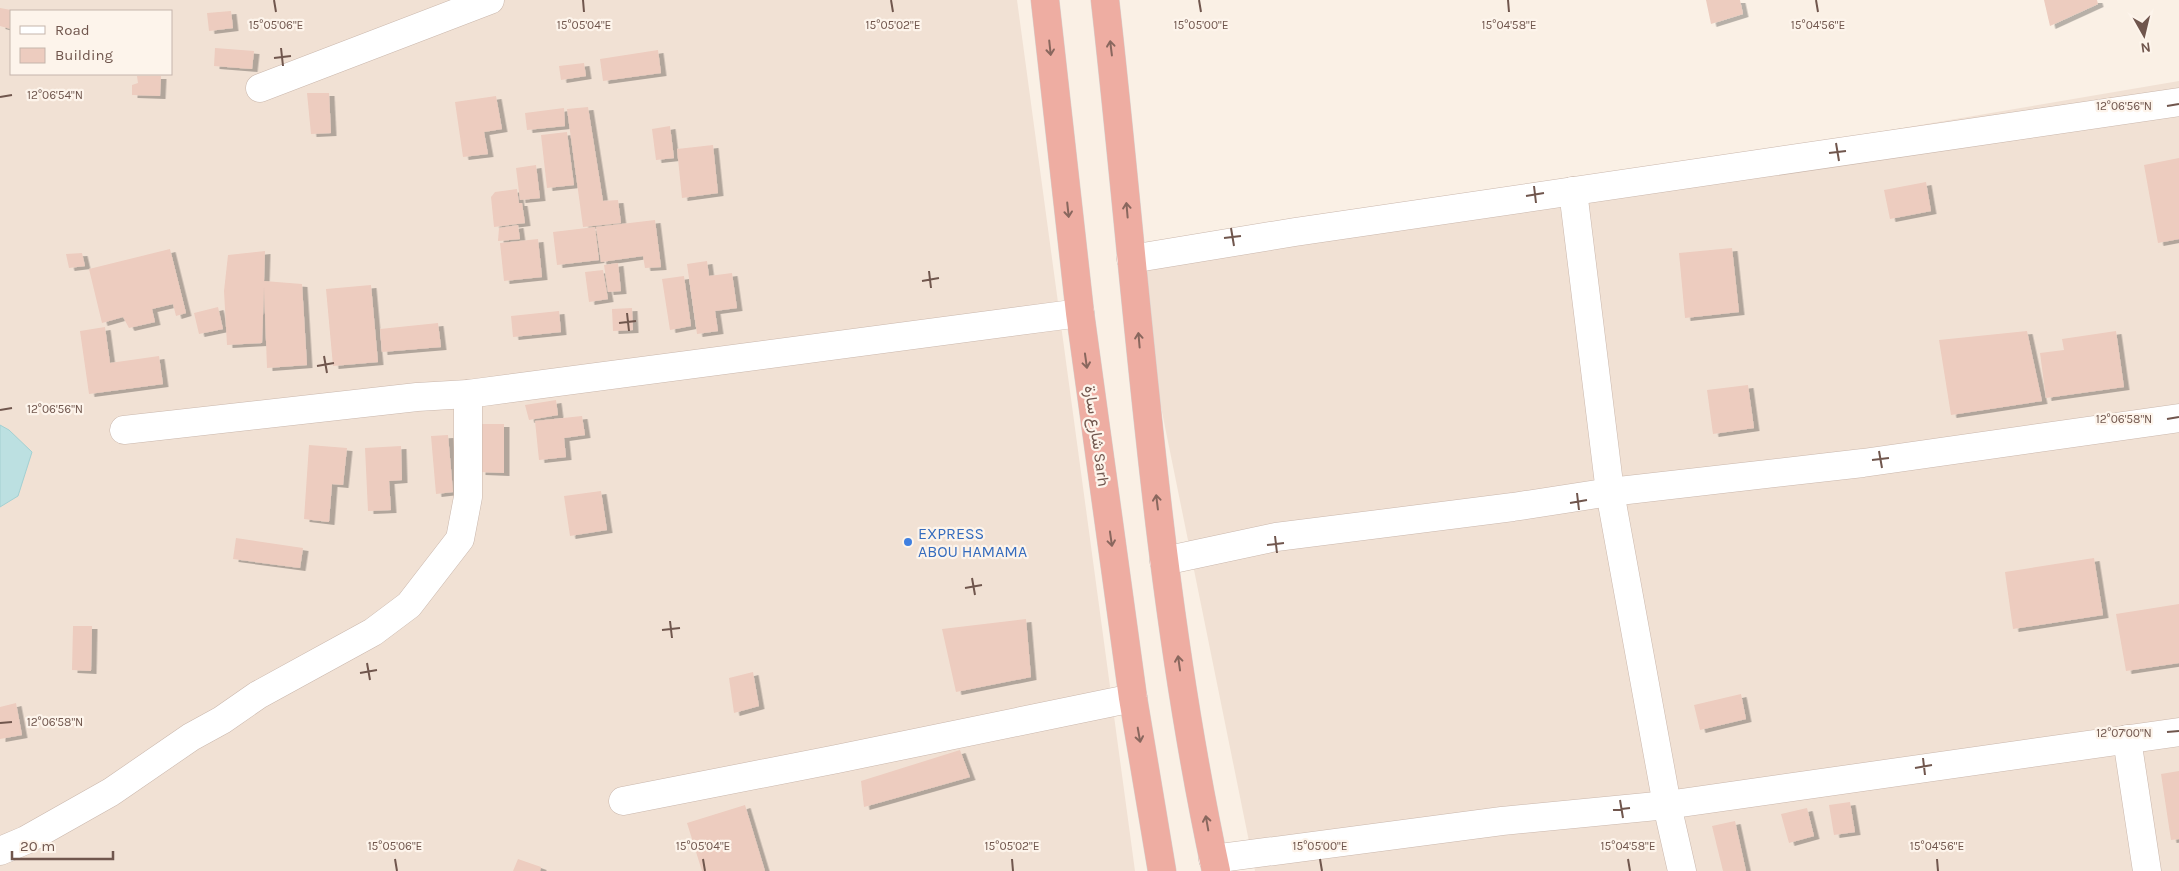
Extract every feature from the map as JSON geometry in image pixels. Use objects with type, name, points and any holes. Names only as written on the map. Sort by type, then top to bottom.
[{"type":"highway","name":"شارع سارة Sarh","points":[[1045,0],[1080,313],[1133,698],[1162,871]]},
{"type":"highway","points":[[1105,0],[1122,150],[1146,410],[1164,561],[1186,711],[1214,865]]},
{"type":"street","points":[[260,88],[490,0]]},
{"type":"street","points":[[1132,259],[2179,102]]},
{"type":"street","points":[[1573,192],[1610,492],[1667,805],[1682,871]]},
{"type":"street","points":[[124,430],[417,397],[468,394],[1080,313]]},
{"type":"street","points":[[0,851],[26,840],[111,792],[191,737],[222,720],[258,695],[373,632],[409,605],[460,539],[468,497],[468,394]]},
{"type":"street","points":[[1164,561],[1276,537],[1513,507],[1610,492],[1864,463],[2179,418]]},
{"type":"street","points":[[623,800],[837,759],[1133,698]]},
{"type":"street","points":[[1214,865],[1502,821],[1667,805],[2179,732]]},
{"type":"street","points":[[2126,739],[2147,871]]},
{"type":"shaded area","points":[[0,0],[1017,0],[1135,871],[0,871]]},
{"type":"shaded area","points":[[2179,81],[2179,871],[1255,871],[1131,259]]},
{"type":"water","points":[[0,425],[9,430],[32,452],[18,496],[0,507]]},
{"type":"building","points":[[1706,0],[1740,0],[1743,14],[1711,24]]},
{"type":"building","points":[[2044,0],[2097,0],[2098,4],[2050,26]]},
{"type":"building","points":[[0,8],[11,10],[10,29],[0,26]]},
{"type":"building","points":[[231,11],[233,28],[209,31],[207,13]]},
{"type":"building","points":[[215,48],[254,51],[252,69],[214,66]]},
{"type":"building","points":[[658,50],[661,73],[603,81],[600,59]]},
{"type":"building","points":[[584,63],[586,76],[561,80],[559,66]]},
{"type":"building","points":[[137,76],[161,76],[160,96],[132,95],[132,85],[138,83]]},
{"type":"building","points":[[307,93],[329,93],[331,133],[311,134]]},
{"type":"building","points":[[496,96],[502,129],[484,132],[488,154],[463,157],[455,102]]},
{"type":"building","points":[[588,107],[603,201],[618,200],[621,223],[583,227],[567,109]]},
{"type":"building","points":[[564,108],[565,126],[527,130],[525,113]]},
{"type":"building","points":[[670,126],[674,158],[656,160],[652,129]]},
{"type":"building","points":[[567,132],[574,185],[547,188],[541,135]]},
{"type":"building","points":[[713,145],[718,193],[682,198],[677,149]]},
{"type":"building","points":[[2179,158],[2179,239],[2158,243],[2144,165]]},
{"type":"building","points":[[536,165],[540,198],[520,200],[516,168]]},
{"type":"building","points":[[1926,182],[1931,211],[1890,219],[1884,190]]},
{"type":"building","points":[[517,189],[519,203],[522,203],[525,223],[494,227],[491,197],[495,192]]},
{"type":"building","points":[[655,220],[661,267],[645,268],[643,256],[601,262],[596,227]]},
{"type":"building","points":[[518,225],[520,239],[498,241],[499,228]]},
{"type":"building","points":[[595,227],[599,260],[557,265],[553,232]]},
{"type":"building","points":[[538,239],[542,277],[504,281],[500,243]]},
{"type":"building","points":[[1732,248],[1739,312],[1685,318],[1679,253]]},
{"type":"building","points":[[170,249],[186,313],[176,316],[173,304],[152,309],[155,322],[129,328],[123,317],[102,323],[89,269]]},
{"type":"building","points":[[265,251],[264,281],[302,284],[307,365],[267,368],[264,287],[262,343],[227,345],[224,291],[228,255]]},
{"type":"building","points":[[82,253],[85,266],[69,268],[66,254]]},
{"type":"building","points":[[707,261],[709,276],[732,273],[737,308],[715,311],[718,331],[697,334],[687,264]]},
{"type":"building","points":[[618,263],[621,291],[608,292],[604,265]]},
{"type":"building","points":[[603,270],[608,299],[589,302],[585,272]]},
{"type":"building","points":[[684,276],[691,326],[670,330],[662,279]]},
{"type":"building","points":[[371,285],[378,362],[333,366],[326,289]]},
{"type":"building","points":[[218,307],[223,329],[199,334],[194,313]]},
{"type":"building","points":[[632,308],[633,330],[613,331],[612,309]]},
{"type":"building","points":[[559,311],[561,332],[513,337],[511,316]]},
{"type":"building","points":[[438,323],[441,347],[382,352],[380,329]]},
{"type":"building","points":[[105,327],[110,363],[159,356],[163,384],[89,394],[80,331]]},
{"type":"building","points":[[2027,331],[2042,401],[1951,415],[1939,340]]},
{"type":"building","points":[[2116,331],[2124,387],[2046,398],[2040,353],[2064,350],[2062,339]]},
{"type":"building","points":[[1748,385],[1754,428],[1713,434],[1707,390]]},
{"type":"building","points":[[556,400],[558,415],[529,420],[525,405]]},
{"type":"building","points":[[582,416],[585,435],[564,438],[566,457],[539,460],[535,421]]},
{"type":"building","points":[[479,424],[504,424],[504,473],[480,472]]},
{"type":"building","points":[[448,435],[453,492],[436,494],[431,436]]},
{"type":"building","points":[[309,445],[347,448],[343,485],[332,484],[329,522],[304,519]]},
{"type":"building","points":[[401,446],[402,480],[389,481],[391,510],[368,511],[365,448]]},
{"type":"building","points":[[601,491],[607,530],[570,536],[564,496]]},
{"type":"building","points":[[236,538],[303,548],[300,568],[233,559]]},
{"type":"building","points":[[2094,558],[2103,615],[2013,629],[2005,572]]},
{"type":"building","points":[[2179,604],[2179,663],[2126,671],[2116,614]]},
{"type":"building","points":[[1026,619],[1031,677],[956,692],[942,629]]},
{"type":"building","points":[[73,626],[92,626],[91,671],[72,670]]},
{"type":"building","points":[[753,672],[759,706],[734,713],[729,678]]},
{"type":"building","points":[[1741,694],[1746,719],[1700,730],[1694,705]]},
{"type":"building","points":[[16,703],[22,735],[0,739],[0,707]]},
{"type":"building","points":[[960,750],[970,777],[864,807],[861,781]]},
{"type":"building","points":[[2179,771],[2179,839],[2171,840],[2161,774]]},
{"type":"building","points":[[1850,802],[1855,832],[1834,835],[1829,805]]},
{"type":"building","points":[[745,805],[765,871],[702,871],[687,823]]},
{"type":"building","points":[[1807,808],[1814,836],[1789,843],[1781,814]]},
{"type":"building","points":[[1735,821],[1746,871],[1723,871],[1712,826]]},
{"type":"building","points":[[518,859],[541,867],[540,871],[513,871]]},
{"type":"place","name":"EXPRESS ABOU HAMAMA","points":[[908,542]]}]
